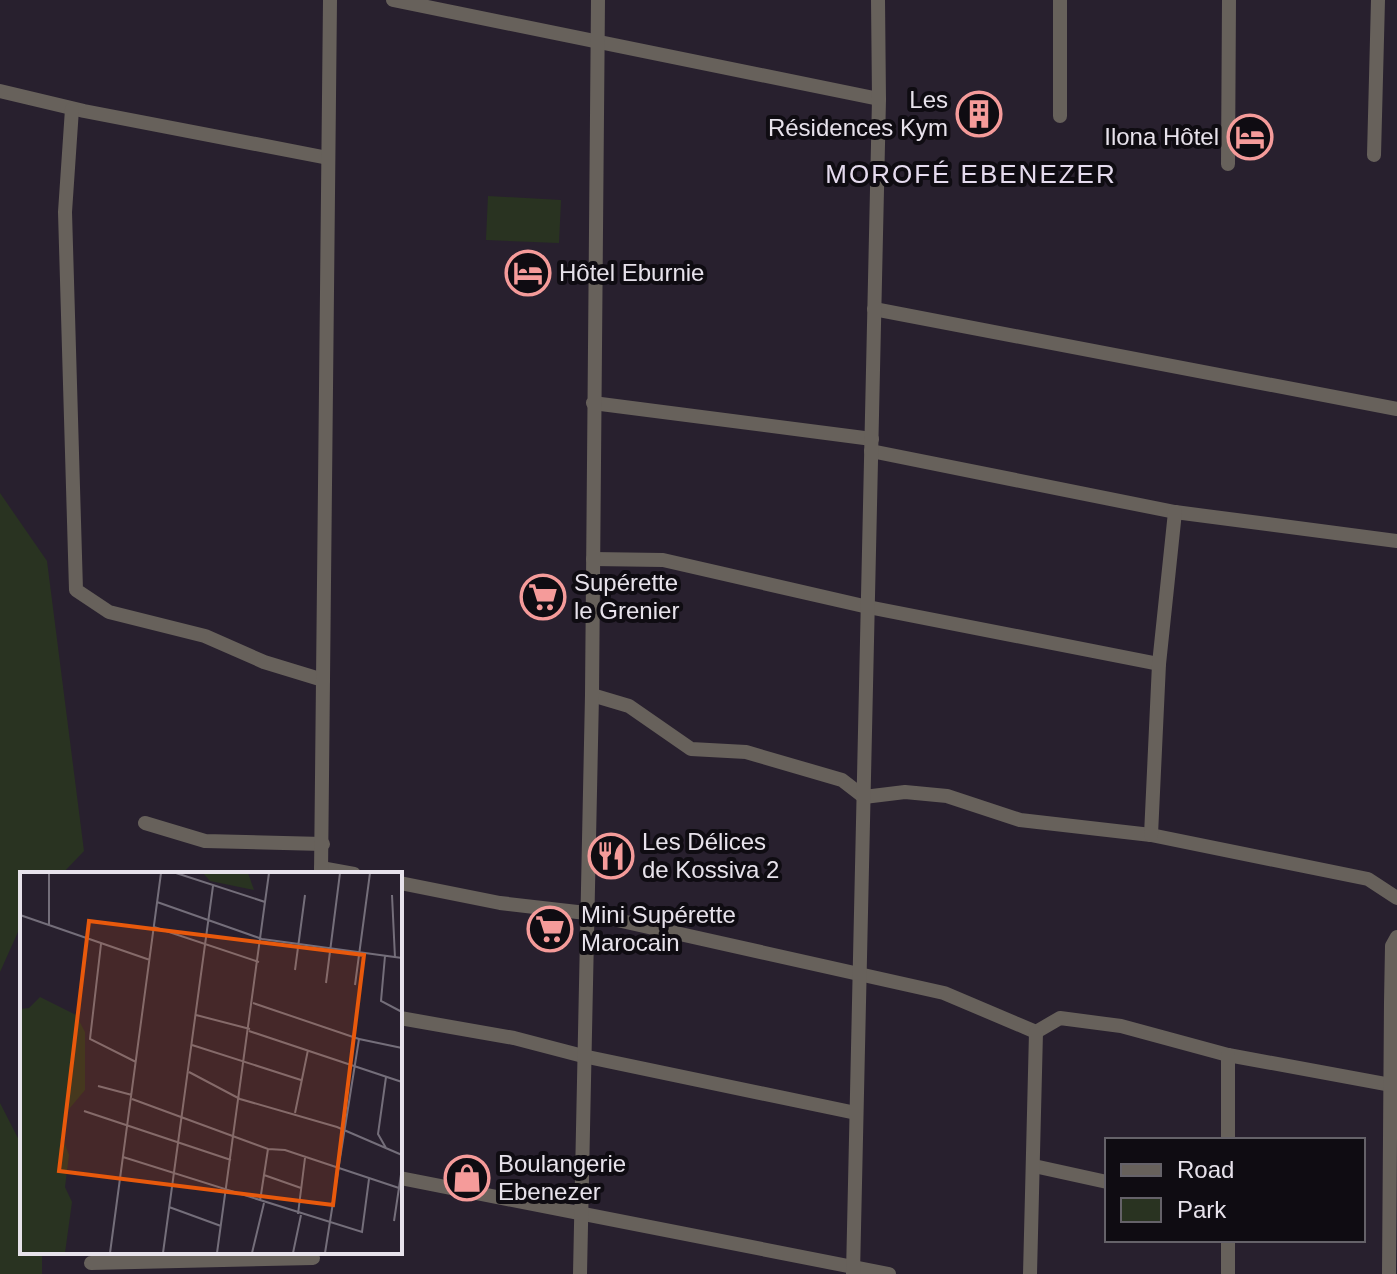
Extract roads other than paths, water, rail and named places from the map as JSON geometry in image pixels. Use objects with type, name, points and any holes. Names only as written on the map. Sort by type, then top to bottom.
[{"type":"street","points":[[321,871],[330,0]]},
{"type":"street","points":[[393,0],[879,99]]},
{"type":"street","points":[[580,1274],[592,695],[598,0]]},
{"type":"street","points":[[853,1271],[879,99],[878,0]]},
{"type":"street","points":[[1060,0],[1060,116]]},
{"type":"street","points":[[1228,164],[1229,0]]},
{"type":"street","points":[[1374,155],[1378,0]]},
{"type":"street","points":[[0,91],[72,109],[328,158]]},
{"type":"street","points":[[72,109],[65,212],[76,590],[109,612],[205,636],[264,662],[323,680]]},
{"type":"street","points":[[874,309],[1397,409]]},
{"type":"street","points":[[593,403],[871,445],[1175,512],[1397,541]]},
{"type":"street","points":[[1151,835],[1159,664],[1175,512]]},
{"type":"street","points":[[593,559],[663,560],[868,607],[1159,664]]},
{"type":"street","points":[[592,695],[629,706],[691,749],[746,752],[842,780],[864,797],[905,792],[947,796],[1020,820],[1151,835],[1368,879],[1397,898]]},
{"type":"street","points":[[145,823],[205,841],[323,844]]},
{"type":"street","points":[[402,883],[500,903],[586,913],[944,993],[1036,1032]]},
{"type":"street","points":[[1389,1274],[1392,946],[1397,937]]},
{"type":"street","points":[[402,1018],[514,1038],[583,1056],[856,1113]]},
{"type":"street","points":[[1036,1032],[1060,1018],[1121,1026],[1228,1055],[1393,1085]]},
{"type":"street","points":[[1030,1274],[1036,1032]]},
{"type":"street","points":[[1228,1055],[1228,1138]]},
{"type":"street","points":[[1034,1166],[1105,1182]]},
{"type":"street","points":[[402,1178],[853,1271],[889,1274]]},
{"type":"street","points":[[1228,1242],[1228,1274]]},
{"type":"street","points":[[91,1263],[313,1255],[312,1274]]},
{"type":"place","name":"Les Résidences Kym","points":[[979,114]]},
{"type":"place","name":"Ilona Hôtel","points":[[1250,137]]},
{"type":"place","name":"Hôtel Eburnie","points":[[528,273]]},
{"type":"place","name":"Supérette le Grenier","points":[[543,597]]},
{"type":"place","name":"Les Délices de Kossiva 2","points":[[611,856]]},
{"type":"place","name":"Mini Supérette Marocain","points":[[550,929]]},
{"type":"place","name":"Boulangerie Ebenezer","points":[[467,1178]]},
{"type":"district","name":"MOROFÉ EBENEZER","points":[[971,174]]}]
